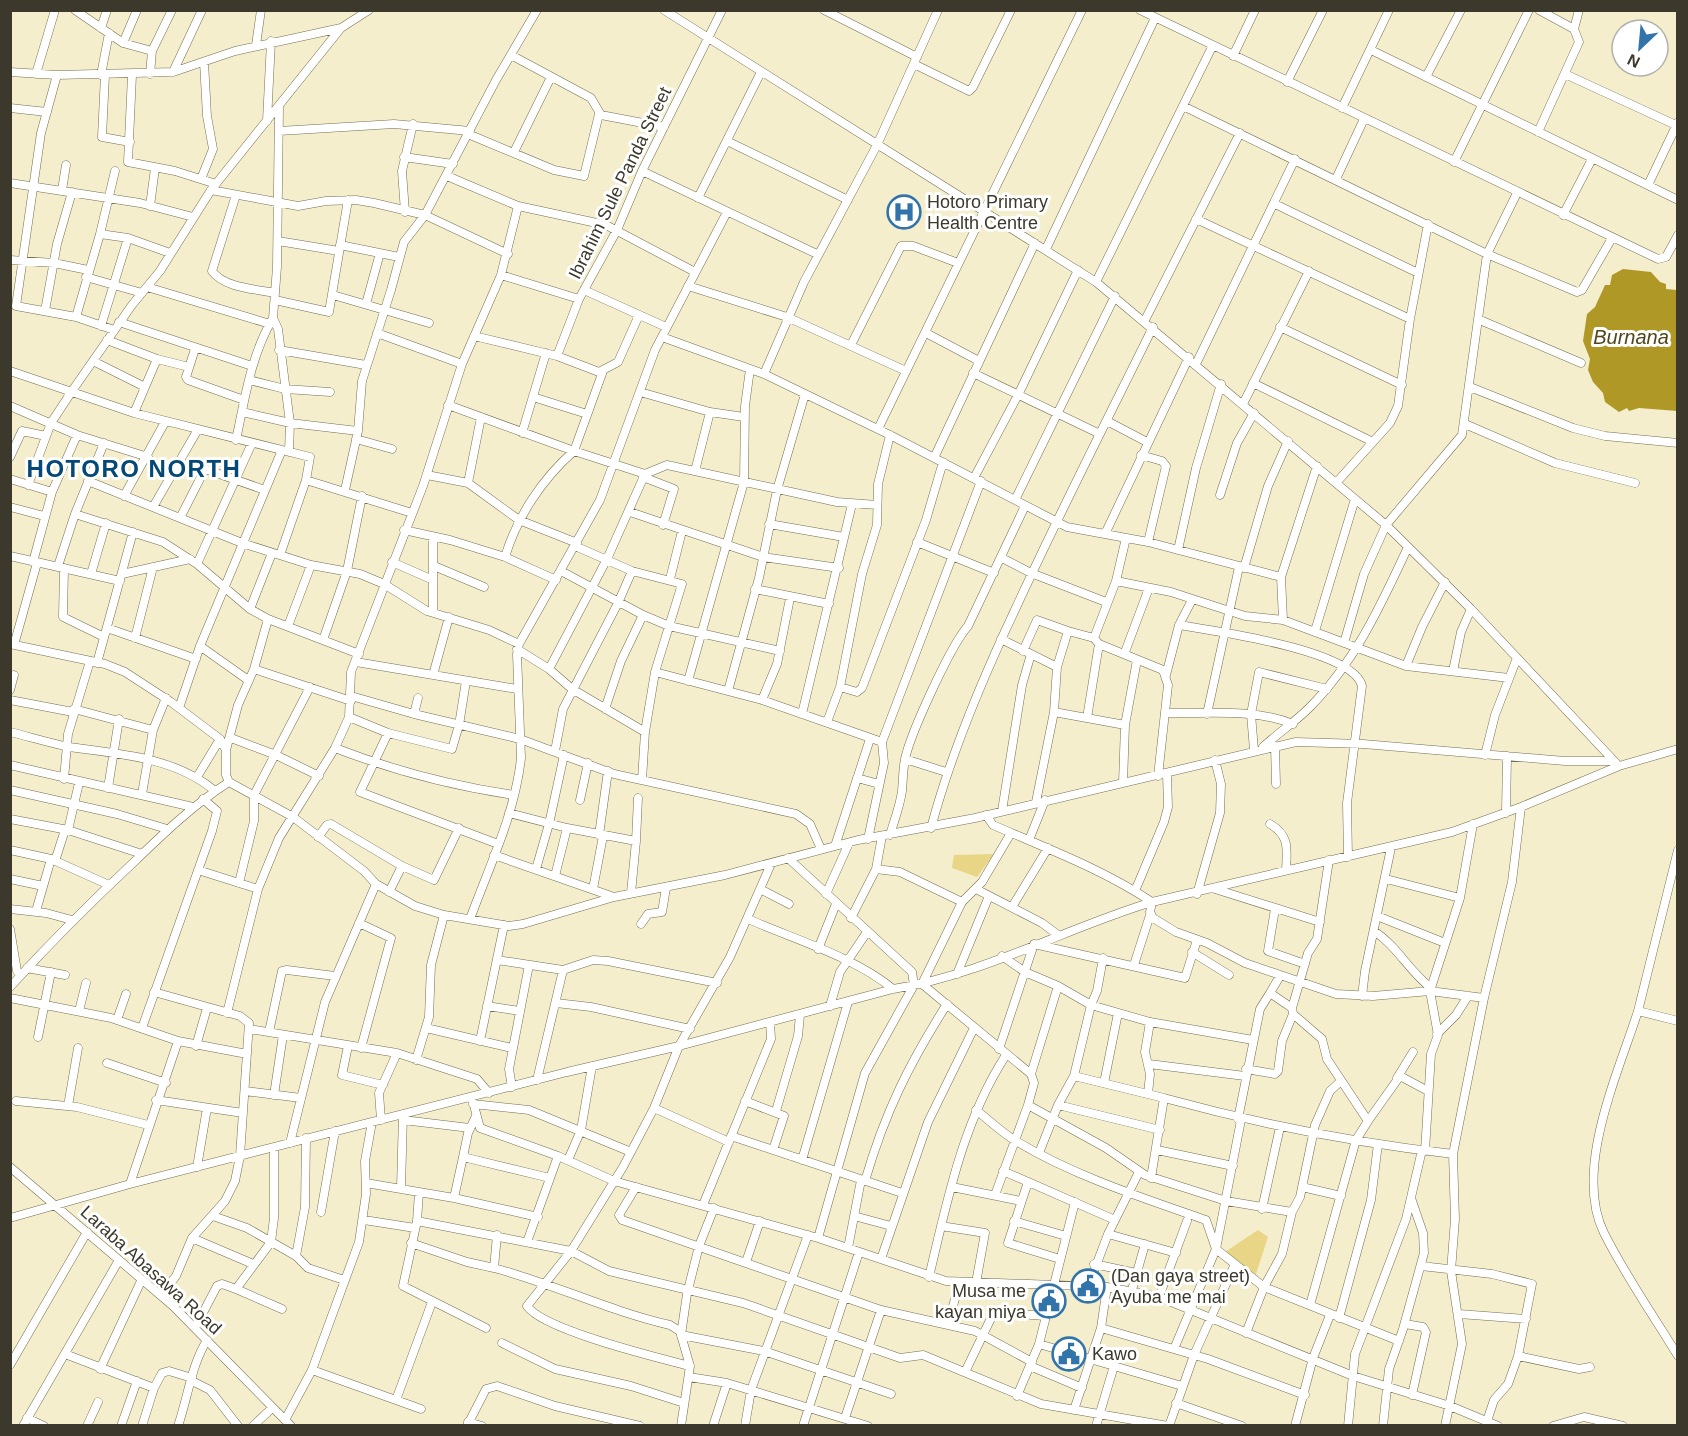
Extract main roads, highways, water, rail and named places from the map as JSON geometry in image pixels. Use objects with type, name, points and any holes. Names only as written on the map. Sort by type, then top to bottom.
[{"type":"water","name":"Burnana","points":[[1623,269],[1651,272],[1660,282],[1666,284],[1666,289],[1677,290],[1677,411],[1639,408],[1629,411],[1627,408],[1619,412],[1605,402],[1603,393],[1593,382],[1588,370],[1590,359],[1583,341],[1587,314],[1595,307],[1605,285],[1610,285],[1612,275]]},
{"type":"place","name":"Hotoro Primary Health Centre","points":[[904,212]]},
{"type":"place","name":"(Dan gaya street) Ayuba me mai","points":[[1088,1286]]},
{"type":"place","name":"Musa me kayan miya","points":[[1049,1301]]},
{"type":"place","name":"Kawo","points":[[1069,1354]]},
{"type":"district","name":"HOTORO NORTH","points":[[134,468]]}]
